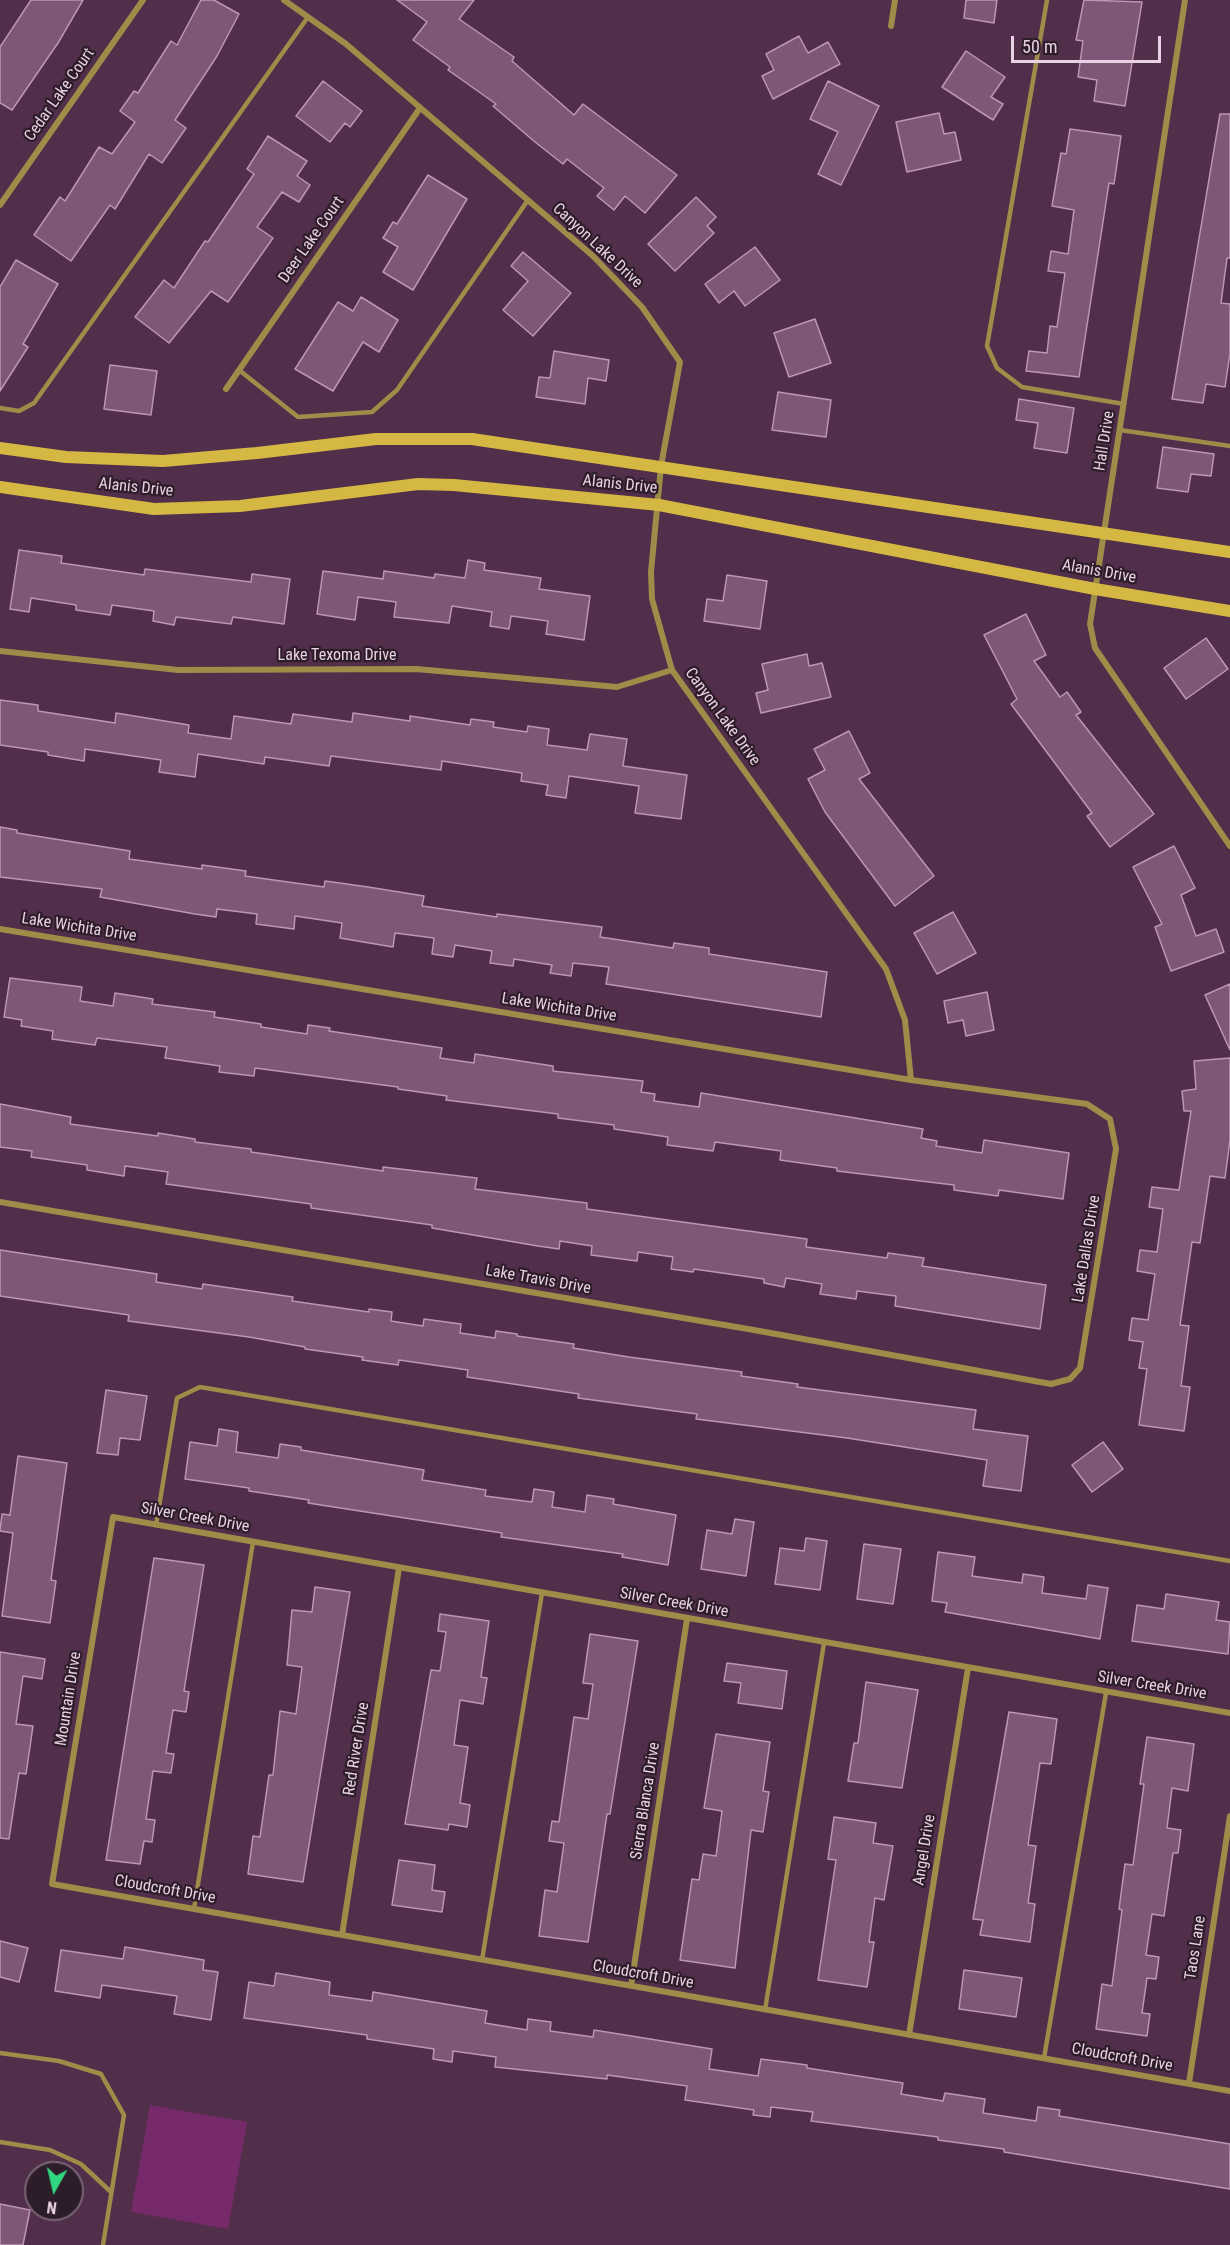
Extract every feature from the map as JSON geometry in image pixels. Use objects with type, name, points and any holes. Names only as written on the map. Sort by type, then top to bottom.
[{"type":"main road","name":"Alanis Drive","points":[[0,448],[66,457],[163,461],[257,453],[376,438],[472,439],[1230,552]]},
{"type":"main road","name":"Alanis Drive","points":[[0,487],[154,509],[240,506],[418,484],[454,485],[658,505],[1095,589],[1230,611]]},
{"type":"street","name":"Cedar Lake Court","points":[[0,205],[143,0]]},
{"type":"street","name":"Canyon Lake Drive","points":[[284,0],[346,44],[593,256],[642,307],[680,362],[662,466],[651,572],[652,599],[672,670],[886,969],[905,1020],[911,1080]]},
{"type":"street","points":[[891,26],[895,0]]},
{"type":"street","name":"Hall Drive","points":[[1185,0],[1090,624],[1095,648],[1230,846]]},
{"type":"street","name":"Deer Lake Court","points":[[226,389],[420,108]]},
{"type":"street","name":"Lake Texoma Drive","points":[[0,651],[178,670],[416,669],[617,687],[672,670]]},
{"type":"street","name":"Lake Wichita Drive","points":[[0,929],[911,1080],[1087,1104],[1110,1119]]},
{"type":"street","name":"Lake Dallas Drive","points":[[1070,1379],[1080,1368],[1083,1355],[1116,1149],[1110,1119]]},
{"type":"street","name":"Lake Travis Drive","points":[[0,1202],[754,1330],[1051,1384],[1070,1379]]},
{"type":"street","name":"Silver Creek Drive","points":[[113,1517],[1230,1713]]},
{"type":"street","name":"Mountain Drive","points":[[52,1884],[113,1517]]},
{"type":"street","name":"Red River Drive","points":[[342,1935],[399,1568]]},
{"type":"street","name":"Sierra Blanca Drive","points":[[631,1986],[687,1619]]},
{"type":"street","name":"Angel Drive","points":[[909,2035],[968,1668]]},
{"type":"street","name":"Taos Lane","points":[[1189,2084],[1230,1816]]},
{"type":"street","name":"Cloudcroft Drive","points":[[52,1884],[1230,2091]]},
{"type":"lane","points":[[1047,0],[987,346],[997,368],[1022,387],[1124,404]]},
{"type":"lane","points":[[0,408],[19,411],[34,403],[308,17]]},
{"type":"lane","points":[[239,370],[298,417],[372,412],[397,390],[528,201]]},
{"type":"lane","points":[[1120,430],[1230,446]]},
{"type":"lane","points":[[156,1525],[177,1398],[200,1387],[1230,1561]]},
{"type":"lane","points":[[194,1909],[253,1542]]},
{"type":"lane","points":[[482,1960],[542,1593]]},
{"type":"lane","points":[[765,2010],[824,1643]]},
{"type":"lane","points":[[1044,2058],[1106,1693]]},
{"type":"lane","points":[[0,2053],[59,2061],[101,2074],[124,2115],[103,2245]]},
{"type":"lane","points":[[0,2142],[50,2150],[81,2164],[111,2192]]},
{"type":"shaded area","points":[[150,2105],[247,2122],[228,2229],[131,2212]]},
{"type":"building","points":[[31,0],[83,0],[58,43],[12,110],[0,103],[0,47]]},
{"type":"building","points":[[201,0],[214,0],[239,14],[217,56],[175,120],[186,128],[162,163],[149,154],[115,209],[110,205],[71,261],[34,235],[60,197],[65,201],[99,147],[112,154],[135,122],[120,111],[134,91],[138,93],[171,41],[177,45]]},
{"type":"building","points":[[397,0],[474,0],[459,19],[514,57],[512,61],[574,115],[583,104],[677,175],[645,213],[625,196],[614,210],[597,196],[604,188],[567,159],[563,164],[493,106],[496,104],[448,70],[450,67],[413,40],[427,22]]},
{"type":"building","points":[[966,0],[997,0],[994,23],[964,18]]},
{"type":"building","points":[[1084,0],[1142,2],[1125,106],[1094,101],[1097,80],[1078,77],[1083,41],[1076,40]]},
{"type":"building","points":[[799,36],[808,53],[828,42],[840,64],[773,99],[762,76],[774,70],[766,54]]},
{"type":"building","points":[[966,51],[1005,77],[991,97],[1003,104],[993,120],[942,87]]},
{"type":"building","points":[[323,81],[362,111],[350,127],[345,123],[330,142],[296,116]]},
{"type":"building","points":[[828,81],[879,106],[841,185],[818,174],[838,132],[810,119]]},
{"type":"building","points":[[939,113],[944,134],[955,132],[961,160],[907,172],[896,122]]},
{"type":"building","points":[[1220,114],[1230,114],[1230,258],[1227,258],[1221,303],[1230,304],[1230,353],[1225,387],[1206,384],[1203,403],[1172,399]]},
{"type":"building","points":[[1070,129],[1121,136],[1114,184],[1109,183],[1079,377],[1026,371],[1029,351],[1047,353],[1050,326],[1057,327],[1065,273],[1048,271],[1051,251],[1068,254],[1074,210],[1052,206],[1061,153],[1066,154]]},
{"type":"building","points":[[268,136],[307,161],[297,176],[310,185],[299,202],[282,192],[257,227],[273,238],[228,302],[211,291],[169,343],[135,317],[164,280],[174,288],[205,241],[208,242],[254,174],[247,169]]},
{"type":"building","points":[[428,175],[467,199],[413,290],[383,272],[398,247],[383,238],[393,222],[397,224]]},
{"type":"building","points":[[696,197],[716,217],[707,226],[714,233],[675,271],[648,244]]},
{"type":"building","points":[[755,247],[780,280],[745,306],[734,291],[719,303],[705,284]]},
{"type":"building","points":[[523,252],[571,293],[533,336],[503,310],[528,281],[511,266]]},
{"type":"building","points":[[16,260],[58,284],[23,344],[28,347],[0,391],[0,287]]},
{"type":"building","points":[[361,297],[398,320],[379,352],[363,342],[333,391],[295,369],[338,302],[353,311]]},
{"type":"building","points":[[815,319],[831,363],[789,377],[774,333]]},
{"type":"building","points":[[554,351],[609,360],[606,381],[588,378],[585,404],[536,397],[539,377],[550,378]]},
{"type":"building","points":[[110,365],[157,371],[151,415],[104,409]]},
{"type":"building","points":[[778,392],[831,400],[826,437],[772,430]]},
{"type":"building","points":[[1019,399],[1074,408],[1067,453],[1034,448],[1038,423],[1016,420]]},
{"type":"building","points":[[1163,447],[1214,454],[1211,476],[1191,474],[1188,492],[1157,488]]},
{"type":"building","points":[[19,550],[62,556],[61,563],[144,575],[145,569],[251,582],[252,574],[290,579],[284,624],[233,617],[231,624],[176,617],[174,625],[153,621],[154,611],[112,605],[110,615],[76,610],[76,605],[31,598],[29,612],[10,609]]},
{"type":"building","points":[[468,560],[485,563],[484,570],[541,578],[539,589],[590,596],[584,640],[546,634],[548,621],[511,616],[509,629],[490,626],[492,612],[452,606],[449,623],[394,617],[396,602],[358,597],[355,620],[317,614],[323,571],[383,579],[384,571],[434,578],[435,574],[465,578]]},
{"type":"building","points":[[727,575],[767,581],[760,629],[704,621],[707,599],[723,601]]},
{"type":"building","points":[[1026,614],[1046,655],[1034,661],[1060,697],[1067,692],[1081,712],[1076,715],[1154,814],[1110,847],[1087,816],[1092,813],[1011,704],[1017,699],[984,635]]},
{"type":"building","points":[[1206,638],[1228,669],[1186,699],[1164,668]]},
{"type":"building","points":[[807,654],[809,666],[822,663],[831,697],[761,713],[756,693],[768,690],[762,664]]},
{"type":"building","points":[[0,700],[38,705],[38,711],[115,723],[116,713],[189,725],[188,733],[231,739],[234,716],[291,724],[293,714],[352,722],[353,713],[410,721],[410,716],[470,725],[471,719],[494,722],[493,727],[527,732],[528,726],[549,729],[547,745],[587,750],[590,734],[627,739],[623,766],[687,775],[681,819],[635,813],[639,786],[569,776],[566,798],[546,795],[548,785],[521,781],[522,773],[442,761],[441,770],[331,756],[329,766],[265,757],[264,764],[198,754],[195,777],[159,772],[161,760],[85,749],[84,761],[48,755],[48,752],[0,745]]},
{"type":"building","points":[[849,731],[870,773],[859,779],[934,876],[895,906],[825,812],[808,779],[825,770],[814,749]]},
{"type":"building","points":[[0,827],[17,830],[17,833],[130,851],[129,859],[202,869],[202,865],[246,871],[245,876],[324,887],[325,881],[424,896],[422,906],[497,917],[497,914],[602,927],[600,937],[673,948],[674,943],[709,948],[709,954],[827,972],[821,1017],[606,984],[609,967],[573,963],[571,976],[550,973],[552,965],[514,959],[513,966],[490,963],[492,951],[455,945],[453,957],[432,954],[434,938],[395,933],[393,947],[340,938],[342,923],[295,916],[294,929],[256,924],[257,914],[217,909],[216,917],[195,914],[100,897],[102,889],[0,877]]},
{"type":"building","points":[[1174,846],[1195,888],[1181,895],[1196,936],[1216,929],[1224,952],[1171,971],[1155,927],[1162,924],[1133,867]]},
{"type":"building","points":[[953,912],[976,953],[937,974],[914,933]]},
{"type":"building","points":[[10,978],[82,987],[80,1001],[113,1006],[115,993],[153,999],[152,1004],[215,1012],[214,1017],[261,1024],[261,1027],[307,1034],[308,1025],[330,1028],[329,1031],[442,1048],[440,1058],[474,1063],[475,1054],[553,1066],[553,1071],[643,1081],[641,1092],[655,1094],[654,1101],[699,1107],[701,1093],[923,1129],[921,1138],[937,1141],[936,1146],[982,1153],[984,1140],[1069,1153],[1063,1199],[999,1190],[998,1196],[954,1190],[954,1185],[837,1171],[837,1168],[780,1160],[781,1151],[715,1142],[713,1151],[667,1145],[668,1137],[614,1129],[614,1125],[558,1118],[558,1114],[446,1100],[447,1096],[398,1089],[398,1087],[255,1068],[254,1076],[219,1072],[220,1066],[165,1058],[167,1047],[97,1038],[95,1045],[52,1039],[53,1031],[21,1026],[22,1020],[4,1017]]},
{"type":"building","points":[[1230,984],[1230,1050],[1205,995]]},
{"type":"building","points":[[987,992],[994,1030],[966,1036],[963,1020],[948,1023],[944,1001]]},
{"type":"building","points":[[1230,1058],[1230,1140],[1225,1178],[1210,1176],[1200,1243],[1192,1242],[1180,1325],[1189,1326],[1181,1386],[1190,1387],[1184,1431],[1139,1425],[1147,1369],[1139,1368],[1143,1342],[1129,1340],[1132,1318],[1148,1320],[1155,1274],[1137,1271],[1140,1250],[1157,1252],[1163,1209],[1149,1207],[1152,1187],[1179,1190],[1191,1111],[1184,1111],[1182,1091],[1196,1089],[1194,1061]]},
{"type":"building","points":[[0,1104],[71,1117],[70,1124],[158,1136],[158,1133],[195,1139],[195,1142],[251,1149],[251,1152],[383,1171],[383,1167],[477,1178],[475,1189],[587,1203],[587,1209],[807,1239],[806,1247],[887,1258],[888,1253],[924,1258],[922,1266],[1046,1285],[1040,1329],[895,1306],[896,1296],[857,1291],[856,1299],[820,1294],[822,1284],[786,1278],[784,1287],[764,1283],[764,1279],[694,1269],[693,1272],[671,1269],[673,1257],[638,1252],[637,1261],[591,1255],[592,1246],[560,1241],[559,1249],[538,1246],[432,1228],[432,1225],[311,1208],[311,1204],[166,1184],[168,1172],[125,1166],[124,1176],[87,1170],[87,1165],[31,1157],[32,1151],[0,1147]]},
{"type":"building","points":[[0,1250],[157,1274],[156,1282],[202,1289],[203,1284],[293,1297],[292,1301],[369,1312],[369,1309],[392,1312],[391,1321],[423,1326],[424,1319],[461,1324],[460,1333],[495,1338],[496,1331],[517,1334],[517,1336],[574,1344],[573,1348],[742,1372],[741,1376],[798,1384],[797,1387],[976,1410],[973,1429],[1028,1436],[1021,1491],[983,1486],[987,1460],[847,1438],[696,1419],[697,1414],[578,1398],[579,1394],[467,1377],[468,1370],[399,1360],[398,1365],[362,1360],[363,1357],[305,1349],[305,1347],[249,1337],[128,1321],[129,1315],[0,1296]]},
{"type":"building","points":[[106,1390],[147,1396],[140,1440],[120,1438],[118,1455],[97,1453]]},
{"type":"building","points":[[219,1429],[238,1432],[236,1452],[278,1458],[280,1444],[301,1447],[301,1450],[424,1470],[422,1480],[486,1490],[485,1496],[532,1502],[534,1489],[554,1492],[552,1507],[585,1512],[587,1495],[614,1499],[613,1504],[676,1515],[668,1565],[622,1557],[623,1554],[501,1537],[502,1533],[308,1503],[309,1500],[249,1491],[249,1488],[185,1479],[190,1442],[217,1446]]},
{"type":"building","points":[[1103,1442],[1123,1469],[1092,1492],[1072,1465]]},
{"type":"building","points":[[18,1456],[67,1463],[51,1580],[56,1581],[50,1623],[2,1616],[13,1533],[0,1531],[2,1514],[10,1515]]},
{"type":"building","points":[[735,1519],[754,1522],[746,1576],[701,1569],[707,1530],[732,1534]]},
{"type":"building","points":[[806,1538],[827,1541],[820,1590],[775,1584],[780,1548],[804,1551]]},
{"type":"building","points":[[864,1544],[901,1549],[893,1604],[857,1599]]},
{"type":"building","points":[[938,1552],[975,1557],[972,1576],[1022,1583],[1023,1574],[1044,1577],[1042,1593],[1086,1599],[1088,1585],[1108,1588],[1100,1639],[945,1612],[947,1603],[932,1601]]},
{"type":"building","points":[[154,1558],[204,1565],[184,1691],[189,1692],[186,1712],[173,1710],[166,1753],[174,1754],[171,1773],[153,1771],[146,1819],[155,1820],[152,1842],[144,1841],[140,1864],[106,1860]]},
{"type":"building","points":[[315,1587],[350,1592],[303,1882],[248,1874],[253,1836],[260,1837],[269,1775],[273,1775],[280,1711],[296,1714],[302,1667],[287,1665],[292,1610],[312,1612]]},
{"type":"building","points":[[1166,1594],[1219,1602],[1216,1620],[1230,1622],[1228,1654],[1132,1641],[1137,1605],[1164,1609]]},
{"type":"building","points":[[440,1614],[489,1621],[481,1677],[487,1678],[483,1704],[460,1700],[454,1745],[468,1747],[460,1803],[470,1805],[467,1827],[449,1824],[448,1830],[405,1824],[431,1670],[440,1671],[446,1632],[438,1631]]},
{"type":"building","points":[[590,1634],[638,1641],[610,1814],[607,1814],[588,1942],[539,1936],[545,1890],[557,1892],[564,1843],[549,1841],[552,1821],[559,1822],[574,1717],[588,1719],[593,1684],[583,1683]]},
{"type":"building","points":[[0,1652],[45,1659],[42,1679],[23,1676],[16,1724],[33,1726],[26,1774],[19,1773],[9,1839],[0,1838]]},
{"type":"building","points":[[727,1663],[787,1671],[782,1709],[738,1703],[741,1683],[724,1681]]},
{"type":"building","points":[[866,1682],[918,1690],[902,1788],[848,1781],[854,1743],[858,1743]]},
{"type":"building","points":[[1009,1712],[1057,1719],[1051,1764],[1040,1763],[1028,1845],[1036,1846],[1028,1903],[1035,1904],[1030,1942],[980,1935],[983,1920],[973,1919]]},
{"type":"building","points":[[716,1734],[770,1742],[763,1791],[769,1792],[763,1832],[751,1830],[735,1968],[680,1960],[692,1879],[699,1880],[703,1854],[716,1856],[722,1811],[704,1808]]},
{"type":"building","points":[[1147,1737],[1194,1744],[1188,1791],[1172,1788],[1167,1828],[1181,1830],[1178,1853],[1173,1853],[1164,1916],[1152,1914],[1146,1955],[1159,1957],[1156,1979],[1147,1978],[1142,2013],[1150,2014],[1147,2036],[1096,2029],[1102,1984],[1112,1986],[1122,1910],[1119,1909],[1125,1864],[1133,1865],[1144,1784],[1140,1784]]},
{"type":"building","points":[[834,1817],[876,1823],[873,1843],[893,1846],[884,1900],[875,1898],[869,1942],[874,1942],[867,1987],[818,1980],[836,1860],[828,1859]]},
{"type":"building","points":[[399,1860],[435,1865],[432,1890],[445,1892],[442,1912],[392,1905]]},
{"type":"building","points":[[0,1941],[28,1948],[19,1982],[0,1977]]},
{"type":"building","points":[[125,1947],[204,1960],[203,1970],[218,1972],[211,2020],[174,2014],[177,1996],[102,1985],[100,1998],[55,1991],[61,1950],[123,1959]]},
{"type":"building","points":[[964,1970],[1022,1978],[1016,2017],[959,2009]]},
{"type":"building","points":[[276,1973],[330,1982],[329,1995],[372,2001],[373,1992],[487,2011],[485,2023],[527,2030],[528,2019],[551,2022],[550,2031],[593,2037],[594,2030],[712,2049],[709,2069],[758,2076],[761,2059],[807,2065],[807,2068],[903,2083],[901,2094],[943,2101],[945,2093],[985,2099],[983,2113],[1036,2121],[1038,2107],[1060,2110],[1059,2116],[1230,2144],[1230,2189],[1004,2152],[1004,2149],[938,2140],[938,2137],[811,2121],[813,2112],[771,2107],[770,2117],[753,2115],[754,2110],[685,2100],[687,2086],[607,2075],[607,2079],[495,2067],[496,2057],[453,2051],[452,2062],[433,2059],[434,2049],[367,2039],[367,2035],[244,2018],[249,1982],[274,1986]]},
{"type":"building","points":[[0,2204],[24,2209],[24,2221],[28,2221],[23,2245],[0,2245]]}]
